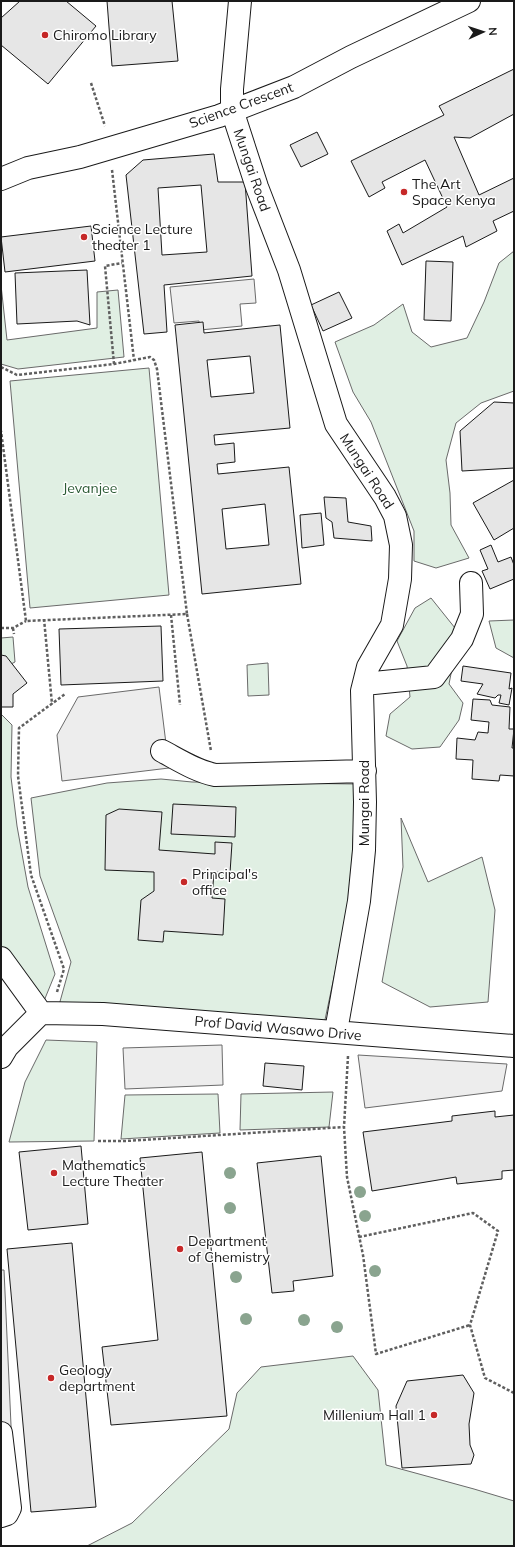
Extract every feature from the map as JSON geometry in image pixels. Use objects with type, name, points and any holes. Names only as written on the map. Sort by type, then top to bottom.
[{"type":"lane","name":"Mungai Road","points":[[240,1],[232,89],[232,110],[257,187],[289,270],[336,424],[396,516],[401,545],[400,572],[392,625],[368,667],[362,691],[366,802],[364,850],[359,902],[342,1032]]},
{"type":"lane","name":"Science Crescent","points":[[1,179],[28,168],[80,157],[232,110],[294,87],[358,54],[470,1]]},
{"type":"lane","points":[[364,684],[434,677],[462,639],[472,614],[471,583]]},
{"type":"lane","points":[[162,751],[191,767],[215,776],[365,771]]},
{"type":"lane","points":[[1,958],[46,1013],[7,1047],[1,1057]]},
{"type":"lane","name":"Prof David Wasawo Drive","points":[[46,1013],[103,1014],[514,1046]]},
{"type":"lane","points":[[1,1433],[10,1508],[7,1514],[1,1516]]},
{"type":"path","points":[[91,83],[107,132],[134,360]]},
{"type":"path","points":[[114,364],[105,266],[122,263]]},
{"type":"path","points":[[1,367],[17,375],[114,364],[150,357],[154,360],[158,369],[186,614],[215,776]]},
{"type":"path","points":[[1,431],[26,621]]},
{"type":"path","points":[[1,628],[13,628],[26,621],[44,619],[186,614]]},
{"type":"path","points":[[171,615],[180,705]]},
{"type":"path","points":[[44,619],[52,704]]},
{"type":"path","points":[[13,628],[14,634]]},
{"type":"path","points":[[46,1013],[64,969],[31,875],[18,776],[19,728],[65,694]]},
{"type":"path","points":[[342,1032],[344,1127],[347,1177],[363,1255],[376,1354],[470,1325]]},
{"type":"path","points":[[98,1141],[126,1141],[344,1127]]},
{"type":"path","points":[[359,1237],[473,1213],[498,1231],[470,1325],[485,1378],[514,1393]]},
{"type":"green space","points":[[514,251],[514,391],[481,403],[456,423],[446,460],[450,493],[451,525],[469,558],[436,568],[414,561],[414,531],[371,422],[353,392],[335,342],[374,325],[403,304],[412,332],[431,347],[467,338],[484,302],[499,263]]},
{"type":"green space","points":[[1,285],[7,340],[97,328],[97,292],[118,290],[124,357],[18,369],[1,364]]},
{"type":"green space","name":"Jevanjee","points":[[149,368],[169,595],[30,608],[10,381]]},
{"type":"green space","points":[[431,598],[459,633],[449,684],[463,703],[459,720],[440,747],[412,749],[386,736],[390,714],[410,697],[407,666],[397,641],[415,608]]},
{"type":"green space","points":[[514,620],[514,658],[496,648],[489,621]]},
{"type":"green space","points":[[13,637],[15,662],[1,669],[1,638]]},
{"type":"green space","points":[[268,663],[269,695],[248,696],[247,665]]},
{"type":"green space","points":[[1,714],[12,725],[11,777],[17,826],[28,887],[55,974],[37,1018],[1,966]]},
{"type":"green space","points":[[161,779],[192,782],[356,784],[350,901],[322,1034],[56,1016],[71,962],[40,876],[31,798],[107,783]]},
{"type":"green space","points":[[401,818],[428,882],[482,857],[495,910],[488,1002],[430,1007],[382,982],[403,867]]},
{"type":"green space","points":[[46,1040],[97,1042],[94,1141],[9,1142],[25,1082]]},
{"type":"green space","points":[[333,1092],[329,1127],[240,1130],[241,1094]]},
{"type":"green space","points":[[218,1094],[220,1133],[121,1139],[125,1095]]},
{"type":"green space","points":[[353,1356],[378,1390],[386,1465],[514,1501],[514,1546],[87,1546],[132,1523],[229,1429],[237,1393],[261,1367]]},
{"type":"shaded area","points":[[254,279],[256,303],[240,304],[242,326],[200,330],[199,321],[174,323],[170,287]]},
{"type":"shaded area","points":[[159,687],[169,768],[62,781],[57,735],[78,697]]},
{"type":"shaded area","points":[[222,1045],[223,1085],[125,1089],[123,1048]]},
{"type":"shaded area","points":[[358,1055],[507,1064],[502,1091],[365,1108]]},
{"type":"shaded area","points":[[1,1270],[4,1270],[15,1514],[1,1515]]},
{"type":"building","name":"Chiromo Library","points":[[20,1],[66,1],[96,26],[48,84],[1,45],[1,18]]},
{"type":"building","points":[[107,1],[172,1],[178,61],[112,66]]},
{"type":"building","points":[[514,69],[514,114],[470,138],[454,137],[479,195],[514,178],[514,211],[493,221],[497,231],[466,247],[463,236],[402,265],[387,231],[399,224],[403,233],[447,207],[425,160],[382,182],[385,188],[369,197],[351,161],[444,115],[439,106]]},
{"type":"building","points":[[317,132],[328,154],[301,167],[290,145]]},
{"type":"building","points":[[214,154],[218,182],[245,182],[252,276],[164,285],[167,332],[144,334],[126,175],[143,160]],"holes":[[[201,185],[207,252],[162,255],[158,188]]]},
{"type":"building","points":[[91,226],[95,261],[5,272],[1,237]]},
{"type":"building","points":[[426,261],[453,262],[451,321],[424,320]]},
{"type":"building","points":[[87,270],[90,325],[77,321],[17,324],[15,273]]},
{"type":"building","points":[[339,292],[352,318],[323,331],[311,305]]},
{"type":"building","points":[[203,322],[204,333],[280,325],[290,428],[214,435],[215,445],[234,443],[235,462],[217,464],[218,474],[289,467],[301,584],[202,594],[175,325]],"holes":[[[250,356],[254,393],[211,397],[207,360]],[[265,504],[269,545],[226,549],[222,509]]]},
{"type":"building","points":[[494,402],[514,403],[514,468],[462,471],[460,431]]},
{"type":"building","points":[[514,480],[514,528],[494,540],[473,503]]},
{"type":"building","points":[[324,497],[346,498],[348,522],[371,526],[372,541],[334,538],[332,522],[326,518]]},
{"type":"building","points":[[321,513],[324,545],[302,548],[300,515]]},
{"type":"building","points":[[491,545],[498,562],[511,557],[514,565],[514,579],[490,589],[482,571],[488,569],[480,550]]},
{"type":"building","points":[[161,626],[163,681],[61,685],[59,629]]},
{"type":"building","points":[[1,655],[6,656],[27,683],[13,694],[13,707],[1,707]]},
{"type":"building","points":[[463,666],[511,673],[509,689],[512,688],[509,705],[499,703],[501,695],[498,695],[495,698],[477,694],[483,684],[461,681]]},
{"type":"building","points":[[473,699],[490,700],[492,705],[510,707],[509,729],[514,729],[512,748],[514,748],[514,776],[500,775],[499,781],[472,779],[473,760],[456,759],[457,738],[475,740],[478,732],[488,733],[489,722],[471,720]]},
{"type":"building","points":[[173,804],[236,807],[235,837],[171,834]]},
{"type":"building","name":"Principal's office","points":[[119,809],[162,812],[159,850],[215,854],[215,842],[232,843],[230,873],[214,872],[212,898],[225,899],[223,935],[164,931],[163,942],[138,940],[141,900],[154,891],[154,872],[105,870],[106,815]]},
{"type":"building","points":[[265,1063],[304,1066],[302,1090],[263,1086]]},
{"type":"building","points":[[495,1111],[495,1117],[514,1115],[514,1170],[502,1171],[502,1179],[457,1184],[456,1177],[372,1191],[363,1132],[452,1121],[452,1116]]},
{"type":"building","points":[[81,1146],[88,1224],[28,1230],[19,1152]]},
{"type":"building","name":"Department of Chemistry","points":[[202,1152],[227,1416],[111,1425],[102,1347],[158,1340],[140,1158]]},
{"type":"building","points":[[321,1156],[333,1276],[293,1281],[294,1291],[272,1293],[257,1163]]},
{"type":"building","name":"Geology department","points":[[72,1243],[96,1507],[31,1512],[7,1249]]},
{"type":"building","name":"Millenium Hall 1","points":[[463,1375],[474,1393],[469,1424],[470,1445],[474,1455],[471,1464],[402,1468],[396,1406],[407,1381]]},
{"type":"place","name":"Chiromo Library","points":[[45,35]]},
{"type":"place","name":"The Art Space Kenya","points":[[404,192]]},
{"type":"place","name":"Science Lecture theater 1","points":[[84,237]]},
{"type":"place","name":"Principal's office","points":[[184,882]]},
{"type":"place","name":"Mathematics Lecture Theater","points":[[54,1173]]},
{"type":"place","name":"Department of Chemistry","points":[[180,1249]]},
{"type":"place","name":"Geology department","points":[[51,1378]]},
{"type":"place","name":"Millenium Hall 1","points":[[434,1415]]}]
